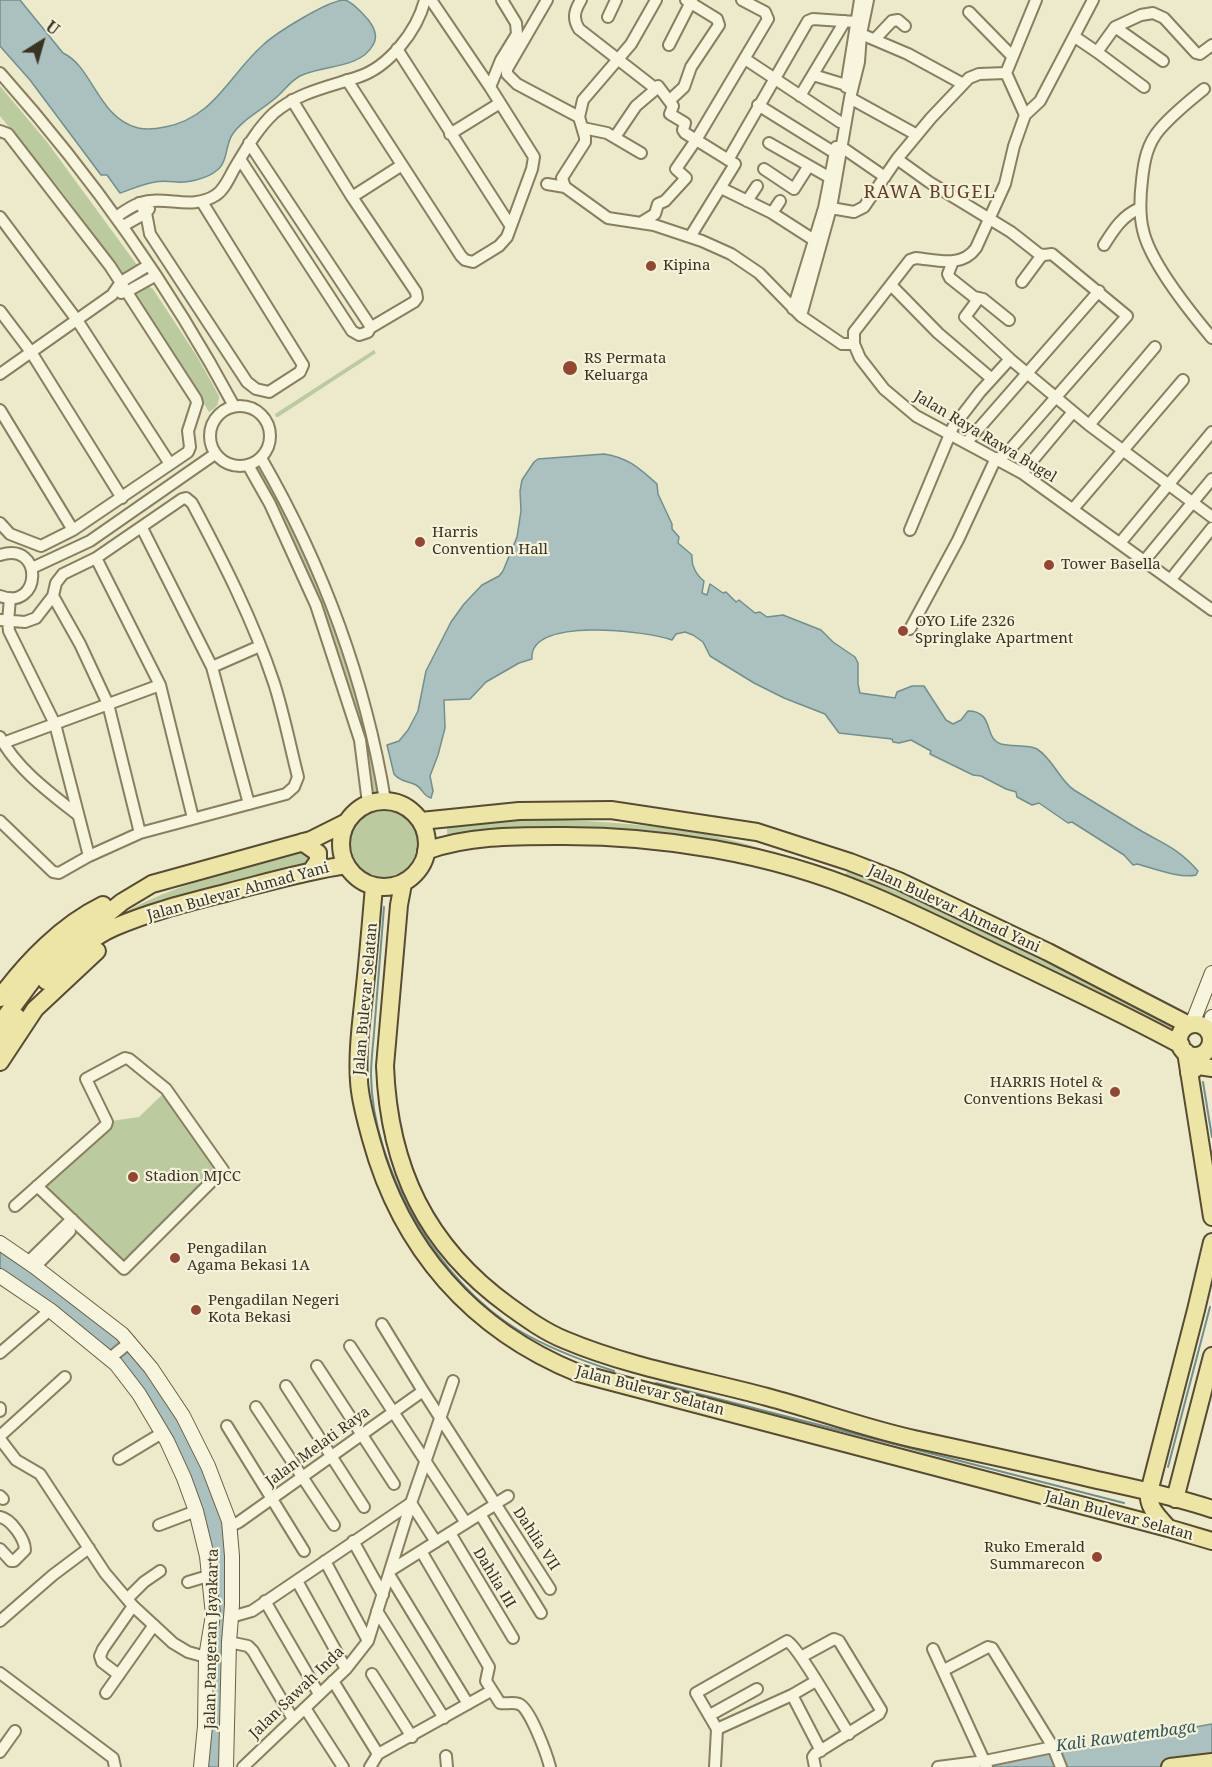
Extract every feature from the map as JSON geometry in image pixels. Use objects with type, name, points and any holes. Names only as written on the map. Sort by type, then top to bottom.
[{"type":"main road","points":[[386,800],[399,803],[406,806],[421,821],[426,836],[426,851],[419,870],[403,884],[374,886],[363,882],[346,865],[340,844],[341,833],[345,822],[353,812],[368,802],[386,800]]},
{"type":"main road","name":"Jalan Bulevar Ahmad Yani","points":[[421,821],[519,811],[611,810],[757,832],[899,880],[1200,1024]]},
{"type":"main road","points":[[452,817],[441,831],[453,843]]},
{"type":"main road","name":"Jalan Bulevar Ahmad Yani","points":[[0,1041],[56,963],[97,921],[122,902],[152,884],[302,843],[345,822]]},
{"type":"main road","name":"Jalan Bulevar Ahmad Yani","points":[[426,851],[453,843],[523,836],[625,837],[719,851],[789,866],[885,901],[1129,1018],[1183,1049]]},
{"type":"main road","points":[[302,843],[318,854],[318,861],[311,871]]},
{"type":"main road","name":"Jalan Bulevar Ahmad Yani","points":[[0,1024],[34,978],[115,927],[156,911],[311,871],[346,865]]},
{"type":"main road","points":[[0,998],[26,965],[74,923],[116,898],[152,884]]},
{"type":"main road","name":"Jalan Bulevar Selatan","points":[[403,884],[399,905],[385,1066],[392,1135],[405,1174],[422,1210],[445,1247],[488,1291],[563,1340],[611,1356],[909,1438],[1122,1485],[1150,1486],[1177,1491],[1212,1509]]},
{"type":"main road","name":"Jalan Bulevar Selatan","points":[[374,886],[358,1081],[374,1152],[389,1190],[417,1243],[448,1285],[494,1327],[535,1353],[578,1373],[1212,1541]]},
{"type":"main road","points":[[373,904],[381,895],[391,896],[399,905]]},
{"type":"main road","points":[[0,1062],[35,1009],[87,959],[116,938],[128,923]]},
{"type":"main road","points":[[1183,1049],[1197,1055],[1210,1053],[1211,1040],[1200,1024],[1181,1033],[1183,1049],[1189,1073],[1212,1217]]},
{"type":"main road","points":[[1189,1073],[1199,1066],[1212,1068]]},
{"type":"main road","points":[[1168,1528],[1151,1508],[1148,1500],[1150,1486],[1212,1242]]},
{"type":"main road","points":[[1177,1491],[1212,1356]]},
{"type":"main road","points":[[1116,1515],[1124,1516],[1130,1513],[1135,1500],[1133,1494],[1122,1485]]},
{"type":"main road","points":[[1170,1767],[1212,1762]]},
{"type":"street","points":[[119,222],[139,203],[171,200],[186,203],[202,202],[220,191],[249,143],[274,114],[292,100],[368,72],[397,49],[418,19],[425,0]]},
{"type":"street","points":[[347,80],[465,260],[473,262],[500,246],[507,237],[532,169],[534,157],[431,0]]},
{"type":"street","points":[[490,87],[501,60],[517,34],[516,23],[502,0]]},
{"type":"street","points":[[547,0],[507,69],[507,74],[517,84],[581,122],[615,137],[641,153]]},
{"type":"street","points":[[581,0],[574,18],[576,24],[588,37],[656,89]]},
{"type":"street","points":[[608,17],[616,0]]},
{"type":"street","points":[[565,187],[562,178],[585,142],[580,107],[585,96],[640,32],[656,0]]},
{"type":"street","points":[[642,222],[655,214],[658,204],[665,201],[686,178],[676,169],[696,140],[768,19],[767,15],[742,0]]},
{"type":"street","points":[[797,312],[814,240],[833,180],[850,98],[860,0]]},
{"type":"street","points":[[800,96],[813,75],[856,26],[868,0]]},
{"type":"street","points":[[1025,116],[1006,73],[1036,0]]},
{"type":"street","points":[[547,184],[565,187],[608,218],[642,222],[715,246],[744,262],[797,312],[842,344],[854,344],[854,332],[913,258],[953,261],[964,259],[973,252],[1005,184],[1014,146],[1025,116],[1040,101],[1093,0]]},
{"type":"street","points":[[669,45],[690,1],[717,19],[719,25],[691,67],[684,87],[670,100]]},
{"type":"street","points":[[969,12],[1012,56]]},
{"type":"street","points":[[1097,52],[1115,27],[1141,15],[1154,14],[1164,18],[1198,54],[1212,45]]},
{"type":"street","points":[[728,160],[808,21],[813,19],[856,26],[875,39],[963,84]]},
{"type":"street","points":[[875,39],[894,20],[905,26]]},
{"type":"street","points":[[1115,27],[1163,61]]},
{"type":"street","points":[[1075,37],[1144,87]]},
{"type":"street","points":[[397,49],[510,225]]},
{"type":"street","points":[[745,59],[840,122]]},
{"type":"street","points":[[839,151],[840,122],[846,85],[855,62]]},
{"type":"street","points":[[0,72],[88,180],[119,222],[196,339],[234,406]]},
{"type":"street","points":[[831,208],[854,212],[864,207],[897,159],[963,84],[974,75],[1006,73]]},
{"type":"street","points":[[813,75],[846,85]]},
{"type":"street","points":[[615,137],[636,106],[658,86],[674,106],[670,114],[685,123],[683,130],[735,164],[690,237]]},
{"type":"street","points":[[1204,89],[1166,123],[1148,147],[1140,208],[1143,232],[1150,249],[1179,295],[1212,338]]},
{"type":"street","points":[[850,98],[917,135]]},
{"type":"street","points":[[240,159],[352,332],[359,335],[368,332],[370,328],[414,302],[417,296],[292,100]]},
{"type":"street","points":[[450,134],[500,103]]},
{"type":"street","points":[[758,105],[885,177]]},
{"type":"street","points":[[0,131],[8,134],[124,287],[196,399],[196,408],[189,431],[190,450],[73,530],[41,546],[10,534],[0,523]]},
{"type":"street","points":[[249,143],[370,328]]},
{"type":"street","points":[[769,143],[833,180]]},
{"type":"street","points":[[897,159],[928,182],[990,219],[1042,255],[1052,254],[1127,316],[1007,453],[997,459],[958,540],[910,629]]},
{"type":"street","points":[[352,197],[402,165]]},
{"type":"street","points":[[764,169],[794,189],[808,166]]},
{"type":"street","points":[[797,312],[831,208],[833,180]]},
{"type":"street","points":[[747,201],[757,186]]},
{"type":"street","points":[[721,188],[772,213],[814,240]]},
{"type":"street","points":[[772,213],[780,201]]},
{"type":"street","points":[[119,222],[146,213],[156,202]]},
{"type":"street","points":[[139,203],[146,213],[150,234],[247,382],[256,389],[269,392],[300,372],[303,365],[202,202]]},
{"type":"street","points":[[1104,245],[1120,220],[1140,208]]},
{"type":"street","points":[[0,217],[77,320],[170,465]]},
{"type":"street","points":[[1022,282],[1042,255]]},
{"type":"street","points":[[953,261],[948,275],[972,296],[979,298],[1009,320]]},
{"type":"street","points":[[0,374],[124,287],[148,265]]},
{"type":"street","points":[[124,287],[155,276]]},
{"type":"street","points":[[891,285],[938,333],[992,379]]},
{"type":"street","points":[[967,442],[1099,291]]},
{"type":"street","points":[[979,298],[965,317],[1010,359],[1089,425],[1212,517]]},
{"type":"street","points":[[0,311],[31,352],[122,498]]},
{"type":"street","name":"Jalan Raya Rawa Bugel","points":[[854,344],[860,358],[884,389],[916,416],[1022,473],[1212,610]]},
{"type":"street","points":[[1089,425],[1155,347]]},
{"type":"street","points":[[910,530],[953,427],[1010,359]]},
{"type":"street","points":[[1073,509],[1183,380]]},
{"type":"street","points":[[234,406],[252,408],[260,414],[268,426],[269,444],[261,458],[248,465],[230,465],[215,454],[209,435],[211,424],[217,416],[225,409],[234,406]]},
{"type":"street","points":[[0,410],[73,530]]},
{"type":"street","points":[[1022,473],[1073,412]]},
{"type":"street","points":[[1120,543],[1212,432]]},
{"type":"street","points":[[32,568],[70,552],[106,531],[215,454]]},
{"type":"street","points":[[261,458],[308,548],[339,622],[367,712],[386,800]]},
{"type":"street","points":[[248,465],[270,504],[316,605],[360,740],[368,802]]},
{"type":"street","points":[[1145,560],[1212,479]]},
{"type":"street","points":[[0,820],[56,873],[140,833],[286,794],[294,787],[298,777],[274,685],[260,646],[240,597],[192,503],[186,498],[96,558],[63,574],[56,583],[53,596],[36,618],[25,622],[4,621]]},
{"type":"street","points":[[142,528],[212,667],[249,804]]},
{"type":"street","points":[[1171,579],[1212,528]]},
{"type":"street","points":[[0,555],[15,553],[22,556],[32,568],[33,575],[29,589],[24,594],[5,597],[4,621],[55,724],[89,856]]},
{"type":"street","points":[[96,558],[160,685],[193,818]]},
{"type":"street","points":[[53,596],[80,644],[108,704],[140,833]]},
{"type":"street","points":[[212,667],[260,646]]},
{"type":"street","points":[[78,814],[39,782],[14,757],[2,740],[55,724],[160,685]]},
{"type":"street","points":[[1200,1024],[1212,973]]},
{"type":"street","points":[[15,1206],[37,1186],[107,1124],[86,1079],[125,1058],[166,1089],[222,1167],[222,1173],[126,1269],[123,1269],[37,1186]]},
{"type":"street","points":[[32,1265],[74,1222]]},
{"type":"street","name":"Jalan Pangeran Jayakarta","points":[[0,1243],[98,1314],[130,1342],[160,1379],[194,1436],[208,1466],[229,1527],[232,1556],[226,1767]]},
{"type":"street","points":[[1,1278],[50,1310],[110,1359],[139,1394],[162,1433],[184,1478],[196,1511],[207,1556],[213,1615],[206,1657],[205,1726],[201,1767]]},
{"type":"street","points":[[0,1353],[50,1310]]},
{"type":"street","name":"Dahlia VII","points":[[382,1324],[550,1589]]},
{"type":"street","points":[[110,1359],[130,1342]]},
{"type":"street","points":[[350,1346],[466,1523]]},
{"type":"street","points":[[317,1366],[394,1484]]},
{"type":"street","points":[[65,1377],[0,1437],[16,1460],[40,1474],[88,1548],[130,1602],[178,1647],[206,1657]]},
{"type":"street","name":"Jalan Sawah Inda","points":[[243,1767],[346,1669],[368,1641],[425,1460],[453,1381]]},
{"type":"street","points":[[286,1386],[364,1507]]},
{"type":"street","name":"Jalan Melati Raya","points":[[229,1527],[423,1391]]},
{"type":"street","points":[[256,1407],[334,1526]]},
{"type":"street","points":[[227,1426],[304,1551]]},
{"type":"street","points":[[119,1459],[162,1433]]},
{"type":"street","points":[[468,1704],[390,1573],[508,1496]]},
{"type":"street","points":[[231,1617],[252,1611],[353,1540],[411,1503],[436,1542]]},
{"type":"street","points":[[159,1525],[196,1511]]},
{"type":"street","points":[[480,1514],[541,1613]]},
{"type":"street","points":[[0,1517],[9,1521],[25,1544],[25,1550],[14,1561],[11,1561],[0,1549]]},
{"type":"street","name":"Dahlia III","points":[[450,1533],[513,1638]]},
{"type":"street","points":[[353,1540],[383,1595]]},
{"type":"street","points":[[0,1621],[88,1548]]},
{"type":"street","points":[[421,1551],[489,1667],[486,1681],[491,1691],[500,1703],[520,1704],[527,1712],[550,1767]]},
{"type":"street","points":[[325,1561],[368,1641]]},
{"type":"street","points":[[118,1675],[102,1662],[100,1656],[130,1602],[144,1582],[160,1571]]},
{"type":"street","points":[[188,1582],[208,1576]]},
{"type":"street","points":[[297,1581],[346,1669]]},
{"type":"street","points":[[265,1601],[319,1694]]},
{"type":"street","points":[[377,1611],[444,1718]]},
{"type":"street","points":[[106,1693],[154,1625]]},
{"type":"street","points":[[801,1657],[834,1639],[839,1641],[881,1710],[879,1714],[813,1757],[815,1767]]},
{"type":"street","points":[[715,1767],[717,1729],[696,1693],[787,1641],[792,1643],[849,1734]]},
{"type":"street","points":[[229,1642],[248,1646],[253,1651],[293,1719]]},
{"type":"street","points":[[944,1670],[988,1647],[992,1648],[1054,1749],[1061,1767]]},
{"type":"street","points":[[933,1648],[987,1765]]},
{"type":"street","points":[[0,1673],[113,1758],[115,1767]]},
{"type":"street","points":[[372,1674],[412,1737]]},
{"type":"street","points":[[333,1681],[378,1754]]},
{"type":"street","points":[[717,1729],[792,1695],[816,1681]]},
{"type":"street","points":[[710,1715],[757,1689]]},
{"type":"street","points":[[370,1767],[378,1754],[491,1691]]},
{"type":"street","points":[[792,1695],[821,1751]]},
{"type":"street","points":[[305,1708],[343,1767]]},
{"type":"street","points":[[0,1752],[15,1731]]},
{"type":"street","points":[[938,1767],[987,1765],[1054,1749]]},
{"type":"green space","points":[[0,86],[47,142],[137,265],[138,269],[124,279],[66,197],[0,116]]},
{"type":"green space","points":[[148,286],[153,289],[198,358],[219,396],[217,406],[209,412],[136,294]]},
{"type":"green space","points":[[374,350],[376,353],[276,417],[275,414]]},
{"type":"green space","points":[[261,458],[339,623],[385,800],[368,803],[364,764],[330,644],[248,465]]},
{"type":"green space","points":[[383,807],[396,810],[408,817],[415,829],[418,842],[415,855],[408,867],[396,874],[383,877],[370,874],[358,867],[351,855],[348,842],[351,829],[358,817],[370,810]]},
{"type":"green space","points":[[545,819],[633,824],[691,832],[748,845],[777,854],[777,857],[597,829],[543,828],[452,837],[447,834],[447,828],[455,825]]},
{"type":"green space","points":[[308,850],[313,852],[311,865],[100,927],[124,912],[175,889]]},
{"type":"green space","points":[[847,871],[931,906],[1012,944],[1174,1025],[1175,1031],[1172,1033],[844,879]]},
{"type":"green space","name":"Stadion MJCC","points":[[166,1091],[221,1170],[124,1264],[45,1184],[111,1121],[139,1117]]},
{"type":"water","points":[[0,0],[20,0],[63,53],[82,69],[114,114],[125,122],[144,129],[165,127],[196,115],[220,94],[263,45],[290,25],[337,1],[345,0],[357,8],[374,28],[376,37],[367,53],[350,62],[300,76],[242,123],[230,139],[223,164],[212,174],[187,182],[151,183],[120,193],[107,175],[101,175],[30,80],[0,46]]},
{"type":"water","points":[[604,454],[627,461],[657,484],[658,494],[672,524],[672,529],[679,537],[678,543],[692,555],[695,570],[704,581],[702,593],[707,595],[710,584],[723,593],[726,592],[736,602],[739,600],[755,613],[760,612],[767,617],[783,615],[821,630],[833,642],[855,657],[858,663],[860,693],[895,698],[897,692],[912,686],[924,686],[946,720],[953,724],[961,720],[968,711],[982,715],[996,741],[1005,745],[1037,749],[1043,753],[1074,790],[1176,851],[1198,871],[1196,875],[1175,874],[1137,864],[1133,865],[1124,855],[1072,822],[1068,823],[1039,803],[1032,805],[1017,797],[1016,792],[981,776],[973,775],[930,754],[931,751],[911,740],[899,743],[893,742],[892,739],[839,733],[825,714],[754,683],[710,656],[703,642],[685,632],[676,634],[672,640],[639,633],[591,630],[568,632],[549,637],[536,645],[532,659],[519,663],[486,682],[470,699],[444,700],[445,728],[430,776],[433,791],[431,798],[416,785],[399,779],[394,774],[387,745],[399,741],[418,711],[426,671],[451,622],[482,585],[499,576],[503,571],[517,537],[522,480],[538,459]]},
{"type":"water","points":[[0,1243],[35,1267],[151,1368],[229,1521],[226,1767],[201,1767],[212,1624],[196,1511],[126,1376],[0,1276]]},
{"type":"water","points":[[1212,1724],[1212,1762],[1170,1767],[938,1767],[1056,1752]]},
{"type":"waterway","points":[[384,907],[371,1075],[374,1111],[383,1147],[397,1184],[415,1219],[437,1253],[461,1283],[489,1309],[518,1330],[541,1342],[614,1371]]},
{"type":"waterway","points":[[1203,1082],[1212,1137]]},
{"type":"waterway","points":[[1168,1467],[1210,1307]]},
{"type":"waterway","points":[[656,1383],[1124,1503]]},
{"type":"place","name":"Kipina","points":[[651,266]]},
{"type":"place","name":"RS Permata Keluarga","points":[[570,368]]},
{"type":"place","name":"Harris Convention Hall","points":[[420,542]]},
{"type":"place","name":"Tower Basella","points":[[1049,565]]},
{"type":"place","name":"OYO Life 2326 Springlake Apartment","points":[[903,631]]},
{"type":"place","name":"HARRIS Hotel & Conventions Bekasi","points":[[1115,1092]]},
{"type":"place","name":"Stadion MJCC","points":[[133,1177]]},
{"type":"place","name":"Pengadilan Agama Bekasi 1A","points":[[175,1258]]},
{"type":"place","name":"Pengadilan Negeri Kota Bekasi","points":[[196,1310]]},
{"type":"place","name":"Ruko Emerald Summarecon","points":[[1097,1557]]},
{"type":"district","name":"RAWA BUGEL","points":[[930,193]]},
{"type":"water label","name":"Kali Rawatembaga","points":[[1126,1737]]}]
